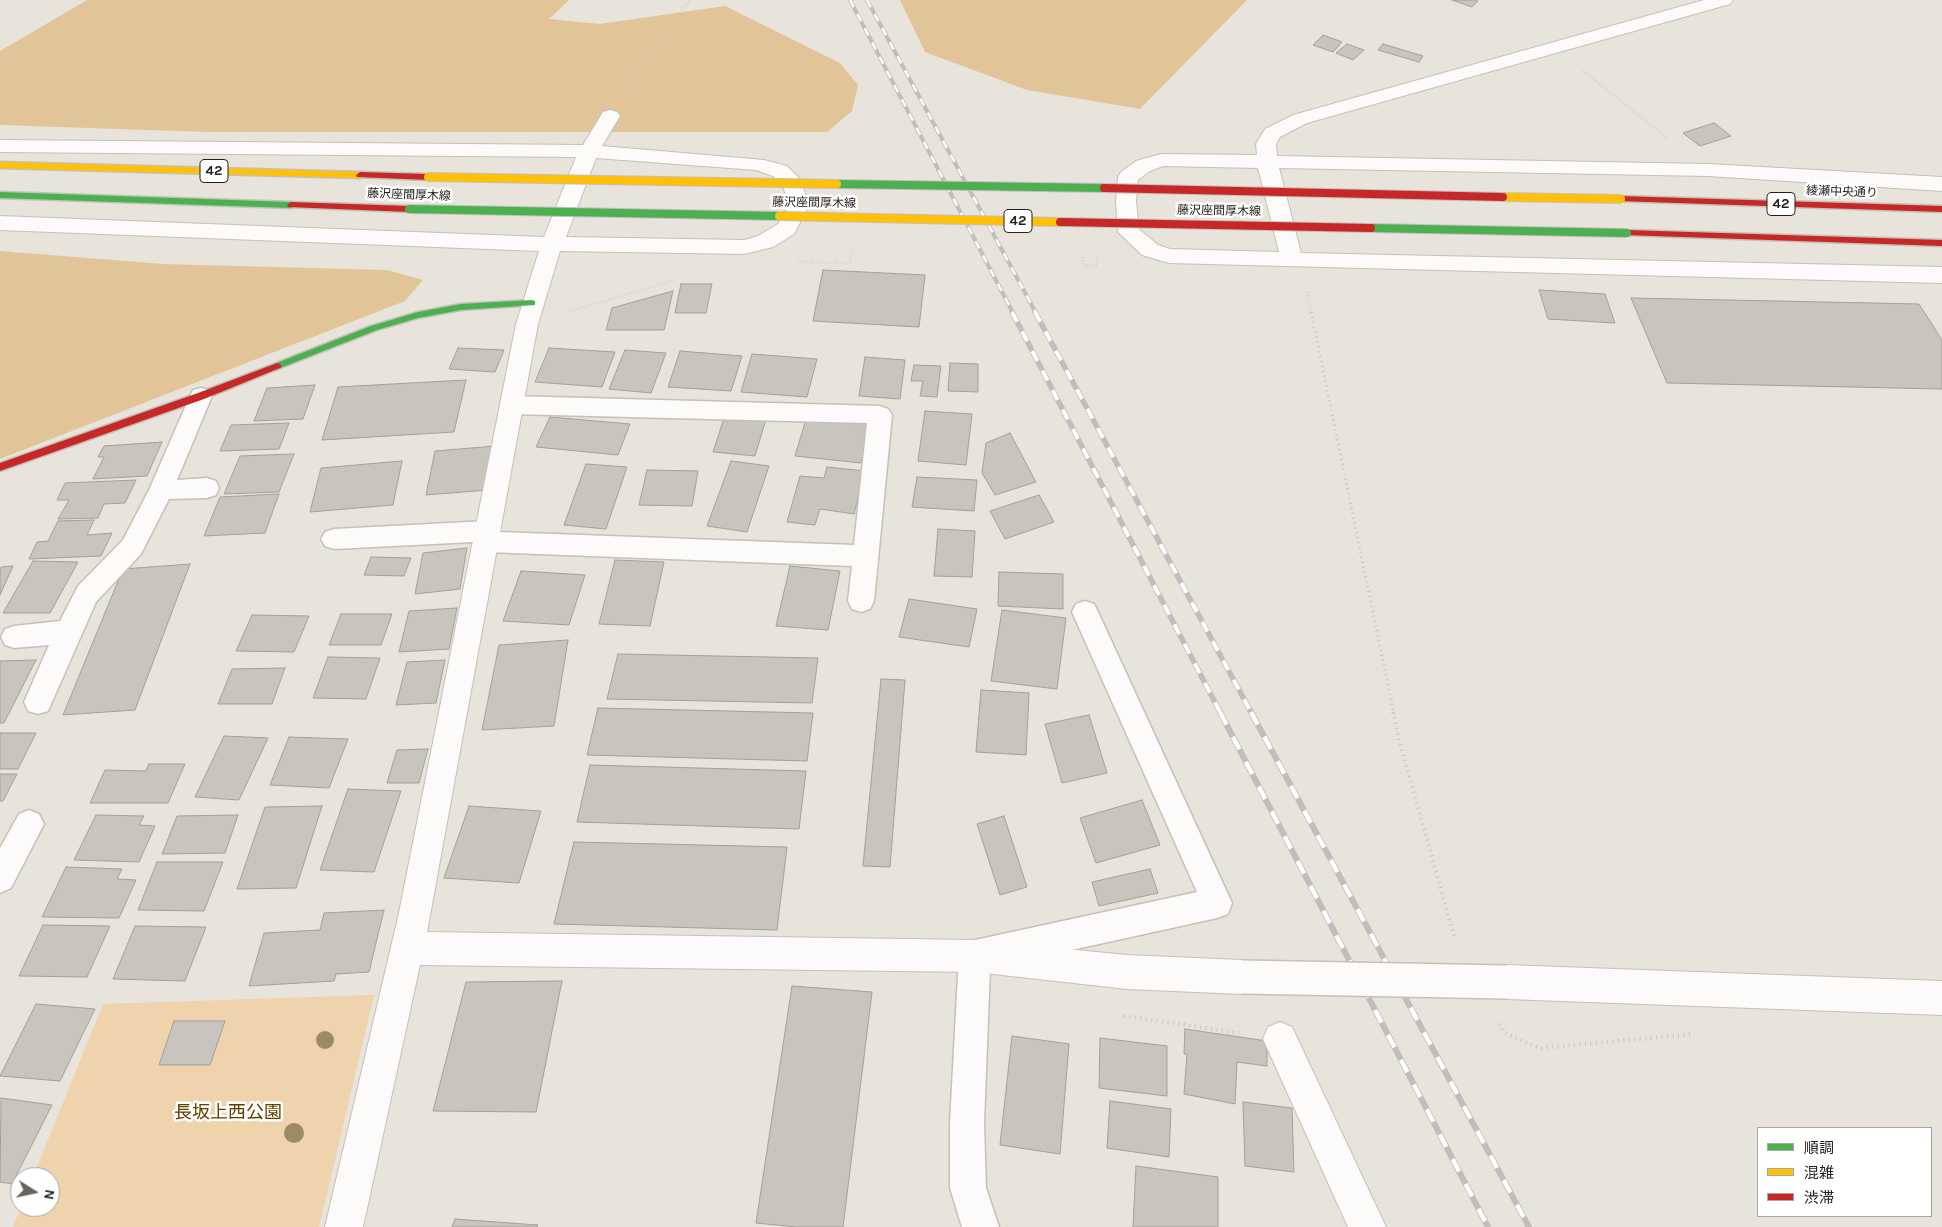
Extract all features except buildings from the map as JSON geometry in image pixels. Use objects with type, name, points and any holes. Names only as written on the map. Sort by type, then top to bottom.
[{"type":"main road","name":"藤沢座間厚木線","points":[[0,165],[428,177],[1620,199]]},
{"type":"main road","name":"藤沢座間厚木線","points":[[0,195],[409,209],[1627,233],[1942,243]]},
{"type":"main road","name":"綾瀬中央通り","points":[[1620,199],[1942,209]]},
{"type":"main road","points":[[1,468],[201,396],[374,328],[418,315],[461,307],[532,303]]},
{"type":"street","points":[[1292,260],[1267,162],[1266,144],[1272,133],[1300,119],[1555,48],[1632,18],[1724,0]]},
{"type":"street","points":[[344,1227],[408,948],[532,303],[552,244],[588,151],[610,116]]},
{"type":"street","points":[[0,146],[588,151],[757,164],[780,171],[793,184],[799,205],[786,229],[765,242],[744,247],[552,244],[0,223]]},
{"type":"street","points":[[1936,275],[1169,256],[1150,250],[1129,232],[1126,201],[1128,177],[1143,166],[1161,160],[1708,170],[1942,184]]},
{"type":"street","points":[[408,948],[975,956],[1127,972],[1242,977],[1507,982],[1942,998]]},
{"type":"street","points":[[1280,1038],[1367,1227]]},
{"type":"lane","points":[[38,702],[68,632],[87,594],[132,547],[161,490],[201,396]]},
{"type":"lane","points":[[512,405],[880,415],[861,601]]},
{"type":"lane","points":[[161,490],[207,488]]},
{"type":"lane","points":[[334,539],[487,537],[865,556]]},
{"type":"lane","points":[[981,1227],[970,1197],[968,1179],[967,1123],[975,956],[1217,902],[1085,612]]},
{"type":"lane","points":[[14,637],[68,632]]},
{"type":"lane","points":[[0,878],[29,824]]},
{"type":"path","points":[[610,116],[667,29],[690,0]]},
{"type":"path","points":[[1555,48],[1708,170]]},
{"type":"path","points":[[1292,260],[1306,284],[1399,740],[1452,935],[1457,943]]},
{"type":"path","points":[[790,262],[850,263]]},
{"type":"path","points":[[559,315],[683,277]]},
{"type":"path","points":[[1497,1017],[1505,1033],[1540,1048],[1697,1033]]},
{"type":"green space","name":"長坂上西公園","points":[[374,995],[319,1227],[13,1227],[17,1217],[60,1217],[60,1167],[37,1167],[103,1004]]},
{"type":"shaded area","points":[[87,0],[569,0],[549,19],[600,24],[725,6],[840,63],[858,85],[852,111],[827,132],[207,132],[0,125],[0,51]]},
{"type":"shaded area","points":[[900,0],[1247,0],[1140,109],[1027,90],[925,52]]},
{"type":"shaded area","points":[[0,251],[163,264],[387,270],[423,280],[405,301],[0,459]]},
{"type":"railway","points":[[850,0],[1013,313]]},
{"type":"railway","points":[[867,0],[1036,313]]},
{"type":"railway","points":[[1012,312],[1221,714]]},
{"type":"railway","points":[[1035,312],[1252,714]]},
{"type":"railway","points":[[1220,712],[1488,1227]]},
{"type":"railway","points":[[1251,712],[1529,1227]]},
{"type":"traffic: fast","points":[[837,184],[1104,188]]},
{"type":"traffic: fast","points":[[0,195],[291,205]]},
{"type":"traffic: fast","points":[[409,209],[779,216]]},
{"type":"traffic: fast","points":[[1371,228],[1627,233]]},
{"type":"traffic: fast","points":[[277,366],[374,328],[418,315],[461,307],[532,303]]},
{"type":"traffic: slow","points":[[0,165],[360,175]]},
{"type":"traffic: slow","points":[[428,177],[837,184]]},
{"type":"traffic: slow","points":[[1503,197],[1621,199]]},
{"type":"traffic: slow","points":[[779,216],[1060,222]]},
{"type":"traffic: jam","points":[[360,175],[428,177]]},
{"type":"traffic: jam","points":[[1104,188],[1503,197]]},
{"type":"traffic: jam","points":[[1621,199],[1942,209]]},
{"type":"traffic: jam","points":[[291,205],[409,209]]},
{"type":"traffic: jam","points":[[1060,222],[1371,228]]},
{"type":"traffic: jam","points":[[1627,233],[1942,243]]},
{"type":"traffic: jam","points":[[0,467],[201,396],[277,366]]}]
